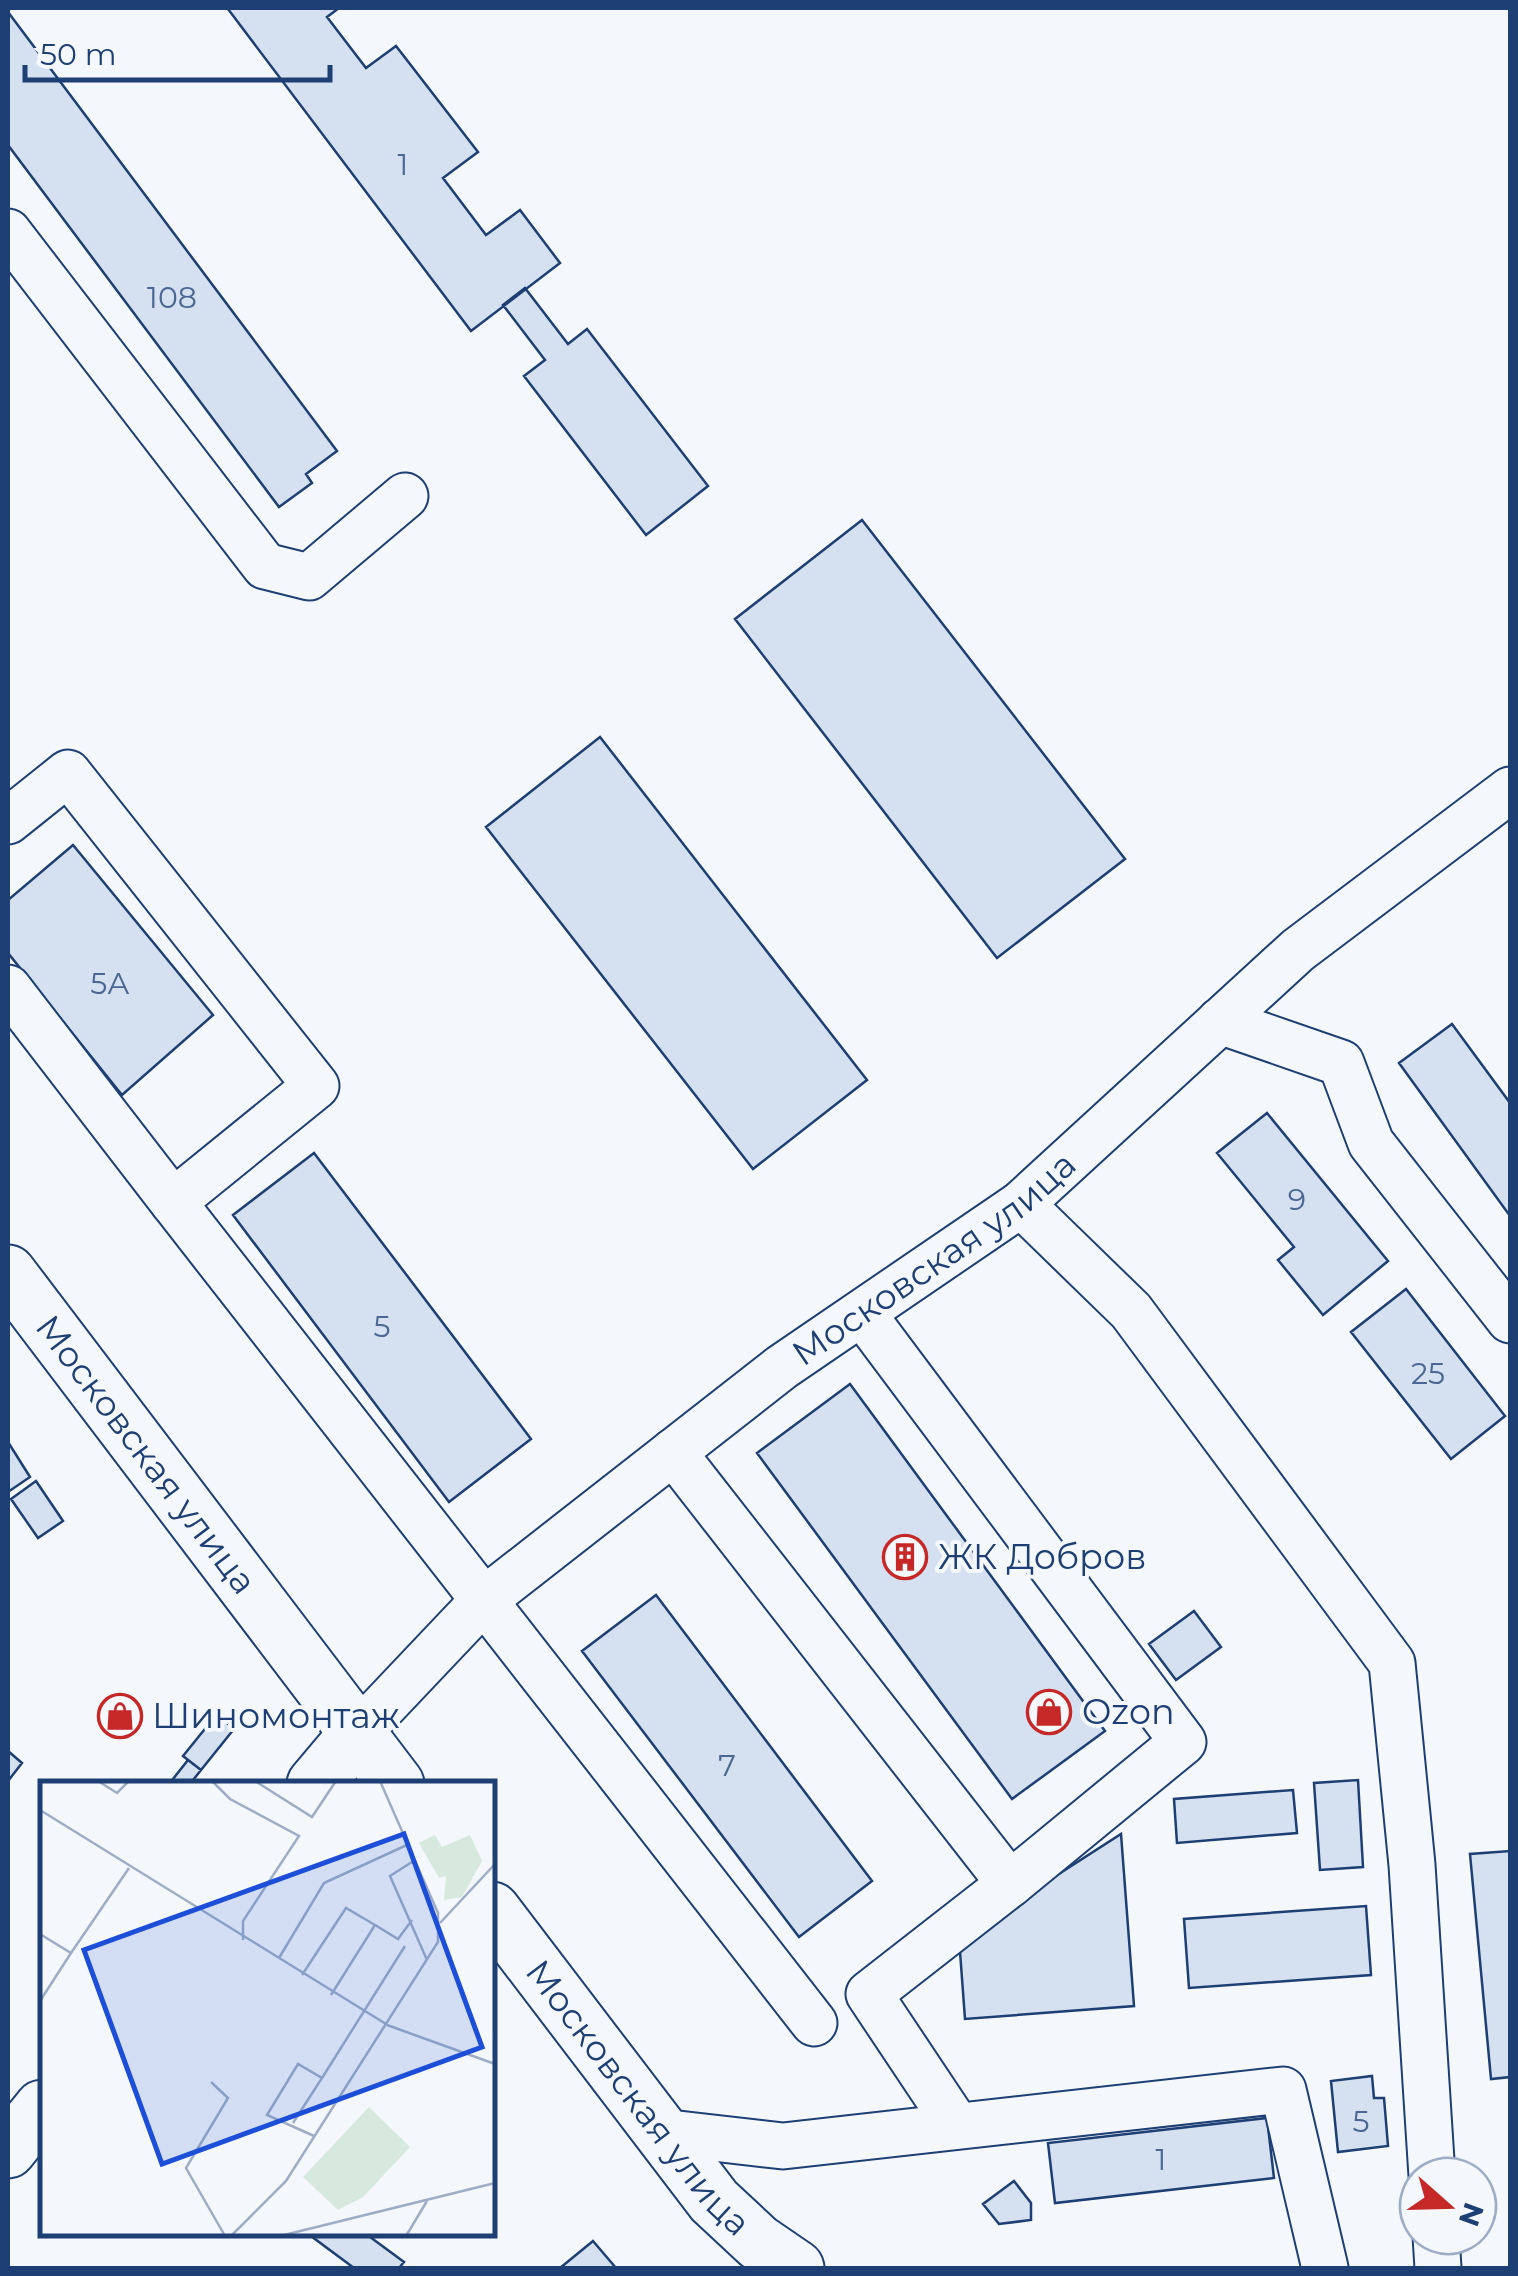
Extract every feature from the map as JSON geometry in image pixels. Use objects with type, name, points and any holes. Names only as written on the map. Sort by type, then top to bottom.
[{"type":"main road","name":"Московская улица","points":[[8,1273],[394,1781]]},
{"type":"main road","points":[[318,1781],[358,1733]]},
{"type":"main road","name":"Московская улица","points":[[495,1914],[714,2201],[758,2242],[796,2268]]},
{"type":"main road","points":[[8,2150],[40,2110]]},
{"type":"street","points":[[8,232],[265,566],[309,577],[404,496]]},
{"type":"street","points":[[8,822],[68,773],[316,1086],[174,1202]]},
{"type":"street","name":"Московская улица","points":[[358,1733],[484,1600],[782,1367],[1022,1204],[1298,950],[1510,790]]},
{"type":"street","points":[[8,988],[814,2023]]},
{"type":"street","points":[[1220,1021],[1341,1063],[1371,1143],[1510,1320]]},
{"type":"street","points":[[1022,1204],[1131,1311],[1392,1663],[1412,1865],[1431,2156]]},
{"type":"street","points":[[862,1312],[1183,1742],[869,1994],[957,2126]]},
{"type":"street","points":[[673,1452],[1010,1884]]},
{"type":"street","points":[[661,2132],[783,2146],[1283,2090],[1325,2268]]},
{"type":"building","points":[[230,8],[339,8],[327,17],[366,68],[396,46],[478,152],[443,178],[486,235],[520,210],[560,263],[471,331]]},
{"type":"building","points":[[8,12],[337,451],[306,474],[312,483],[279,507],[8,145]]},
{"type":"building","points":[[525,288],[568,344],[587,329],[708,486],[646,535],[524,376],[545,360],[503,305]]},
{"type":"building","points":[[862,520],[1125,859],[997,958],[735,619]]},
{"type":"building","points":[[600,737],[867,1080],[753,1169],[486,827]]},
{"type":"building","points":[[73,845],[213,1015],[122,1095],[8,953],[8,900]]},
{"type":"building","points":[[1452,1024],[1510,1103],[1510,1216],[1399,1063]]},
{"type":"building","points":[[1267,1113],[1388,1261],[1323,1315],[1278,1260],[1294,1247],[1217,1153]]},
{"type":"building","points":[[314,1153],[531,1439],[449,1502],[233,1215]]},
{"type":"building","points":[[1406,1289],[1505,1416],[1451,1459],[1351,1332]]},
{"type":"building","name":"ЖК Добров","points":[[850,1384],[1105,1731],[1012,1799],[757,1453]]},
{"type":"building","points":[[8,1442],[30,1477],[8,1492]]},
{"type":"building","points":[[36,1481],[63,1521],[38,1538],[11,1499]]},
{"type":"building","points":[[656,1595],[872,1881],[799,1937],[582,1651]]},
{"type":"building","points":[[1194,1611],[1221,1647],[1176,1680],[1149,1644]]},
{"type":"building","points":[[217,1714],[234,1729],[201,1770],[183,1756]]},
{"type":"building","points":[[8,1751],[22,1763],[8,1781]]},
{"type":"building","points":[[188,1760],[201,1770],[192,1781],[171,1781]]},
{"type":"building","points":[[1358,1780],[1363,1867],[1320,1870],[1314,1783]]},
{"type":"building","points":[[1293,1790],[1297,1833],[1177,1843],[1174,1799]]},
{"type":"building","points":[[1121,1834],[1134,2006],[965,2019],[959,1938]]},
{"type":"building","points":[[1510,1851],[1510,2077],[1491,2079],[1470,1854]]},
{"type":"building","points":[[1366,1906],[1371,1975],[1189,1988],[1184,1919]]},
{"type":"building","points":[[1372,2076],[1374,2098],[1384,2098],[1388,2146],[1338,2152],[1331,2081]]},
{"type":"building","points":[[1267,2118],[1274,2178],[1055,2203],[1048,2143]]},
{"type":"building","points":[[1014,2181],[1031,2203],[1031,2220],[999,2224],[983,2204]]},
{"type":"building","points":[[311,2236],[369,2236],[404,2262],[399,2268],[354,2268]]},
{"type":"building","points":[[593,2241],[616,2268],[560,2268]]},
{"type":"place","name":"ЖК Добров","points":[[905,1557]]},
{"type":"place","name":"Ozon","points":[[1049,1712]]},
{"type":"place","name":"Шиномонтаж","points":[[120,1716]]}]
